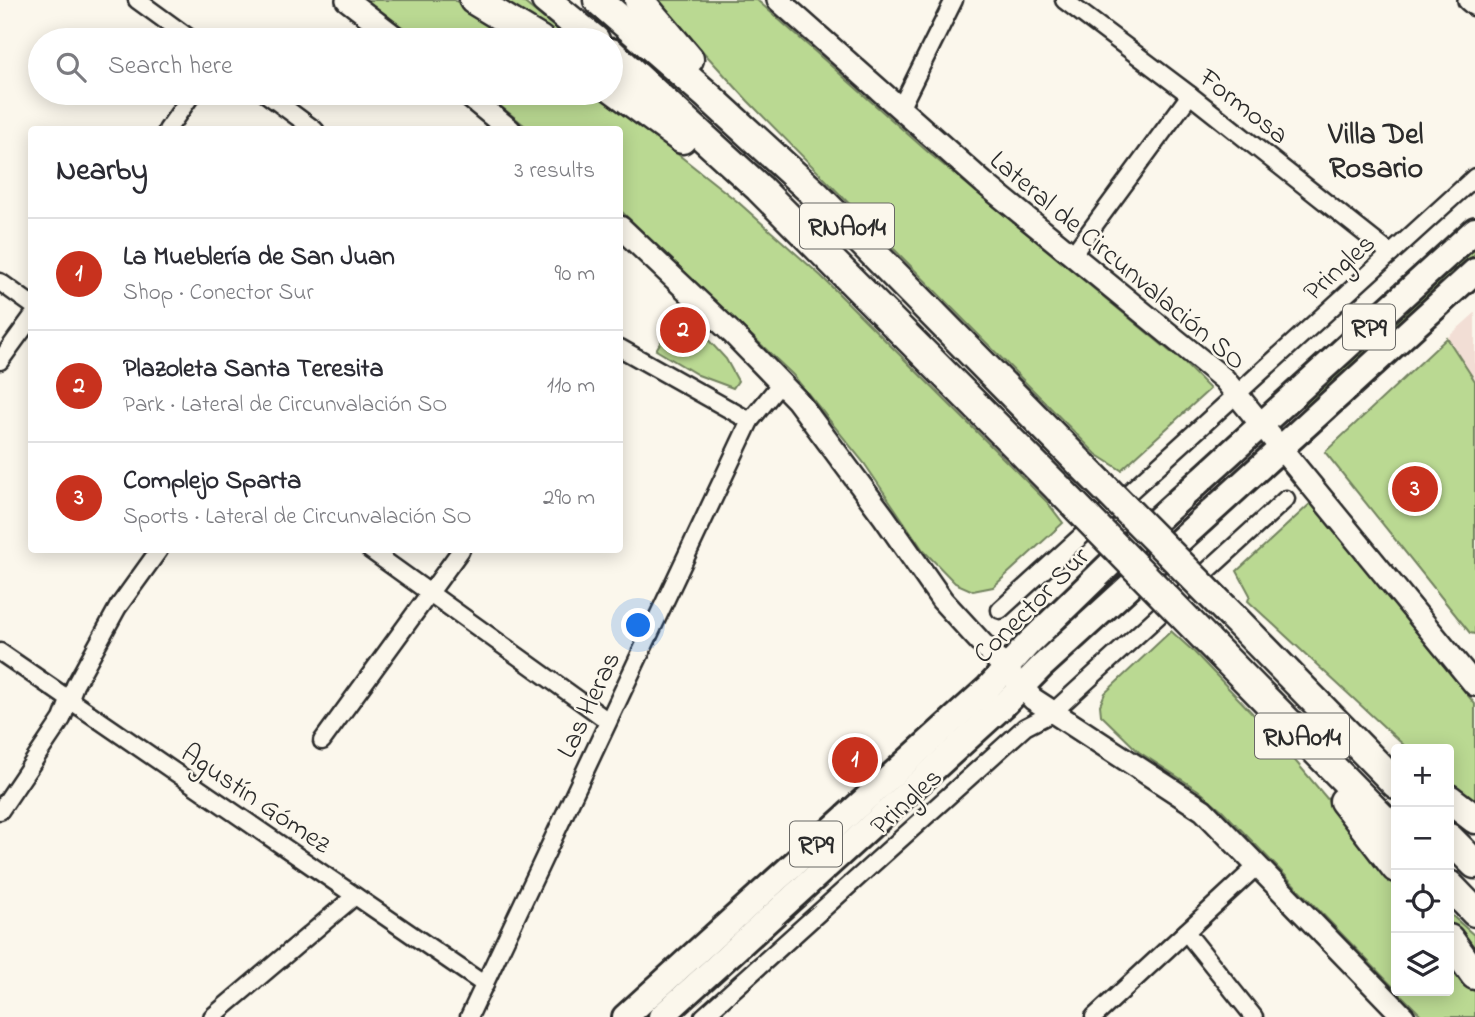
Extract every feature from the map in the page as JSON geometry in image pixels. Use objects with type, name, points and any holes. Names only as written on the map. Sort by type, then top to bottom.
[{"type":"highway","points":[[474,0],[520,28]]},
{"type":"highway","points":[[546,0],[580,28]]},
{"type":"highway","name":"RNA014","points":[[598,0],[748,132],[857,236],[1391,779]]},
{"type":"highway","points":[[639,0],[748,132]]},
{"type":"highway","name":"RNA014","points":[[623,64],[732,162],[803,231],[1391,827]]},
{"type":"highway","points":[[623,96],[803,231]]},
{"type":"highway","points":[[1278,664],[1391,754]]},
{"type":"highway","points":[[1261,694],[1391,862]]},
{"type":"highway","points":[[1454,803],[1475,819]]},
{"type":"highway","points":[[1454,843],[1475,864]]},
{"type":"highway","points":[[1454,890],[1475,912]]},
{"type":"highway","points":[[1454,946],[1475,975]]},
{"type":"main road","name":"Conector Sur","points":[[625,1017],[988,688],[1005,668],[1136,540],[1475,230]]},
{"type":"main road","name":"Conector Sur","points":[[661,1017],[1475,271]]},
{"type":"street","points":[[137,0],[176,28]]},
{"type":"street","points":[[347,0],[383,28]]},
{"type":"street","name":"Lateral de Circunvalación SO","points":[[778,0],[985,183],[1224,379],[1475,684]]},
{"type":"street","points":[[900,109],[954,0]]},
{"type":"street","name":"Formosa","points":[[1064,0],[1190,94],[1391,254]]},
{"type":"street","points":[[1469,0],[1475,5]]},
{"type":"street","points":[[1073,254],[1190,94]]},
{"type":"street","points":[[170,126],[185,105]]},
{"type":"street","points":[[281,105],[310,126]]},
{"type":"street","points":[[480,105],[505,126]]},
{"type":"street","name":"Pringles","points":[[1000,610],[1475,177]]},
{"type":"street","points":[[623,230],[781,383],[821,430],[942,600],[1033,699],[1189,799],[1213,819],[1404,1017]]},
{"type":"street","points":[[0,282],[28,302]]},
{"type":"street","points":[[0,361],[28,322]]},
{"type":"street","points":[[623,350],[750,421]]},
{"type":"street","name":"Las Heras","points":[[469,1017],[750,421],[781,383]]},
{"type":"street","name":"Pringles","points":[[703,1017],[1025,727],[1052,713],[1286,499]]},
{"type":"street","points":[[0,811],[62,719],[75,685],[118,607],[157,553]]},
{"type":"street","points":[[374,553],[608,721]]},
{"type":"street","points":[[322,741],[459,553]]},
{"type":"street","name":"Agustín Gómez","points":[[0,652],[485,985]]},
{"type":"street","points":[[1094,1017],[1257,866]]},
{"type":"street","points":[[212,1017],[355,896]]},
{"type":"street","points":[[1186,932],[1254,1017]]},
{"type":"shaded area","points":[[1475,313],[1475,381],[1447,338]]},
{"type":"green space","points":[[367,0],[454,0],[501,28],[403,28]]},
{"type":"green space","points":[[494,0],[521,0],[555,28],[540,28]]},
{"type":"green space","points":[[656,0],[757,0],[929,153],[1184,363],[1210,389],[1121,470],[1096,454],[748,101]]},
{"type":"green space","points":[[499,105],[615,105],[626,113],[738,202],[821,276],[1047,502],[1063,523],[993,587],[973,591],[955,583],[923,550],[864,463],[793,375],[623,213],[623,126],[525,126]]},
{"type":"green space","points":[[1475,246],[1475,254],[1308,409],[1304,404]]},
{"type":"green space","points":[[680,309],[726,359],[738,381],[733,388],[698,375],[656,350]]},
{"type":"green space","points":[[1447,338],[1475,381],[1475,634],[1470,633],[1325,452]]},
{"type":"green space","points":[[1311,503],[1475,704],[1475,804],[1454,787],[1454,744],[1403,744],[1248,601],[1250,595],[1237,571]]},
{"type":"green space","points":[[1171,631],[1194,652],[1276,738],[1345,820],[1391,880],[1391,985],[1222,810],[1198,790],[1139,752],[1101,715],[1100,705],[1105,693]]},
{"type":"green space","points":[[1454,917],[1475,936],[1475,957],[1454,927]]},
{"type":"green space","points":[[1454,964],[1475,992],[1475,1017],[1423,1017],[1402,996],[1454,996]]},
{"type":"place","name":"Plazoleta Santa Teresita","points":[[683,330]]},
{"type":"place","name":"Complejo Sparta","points":[[1415,489]]},
{"type":"place","name":"La Mueblería de San Juan","points":[[855,760]]},
{"type":"district","name":"Villa Del Rosario","points":[[1376,150]]}]
